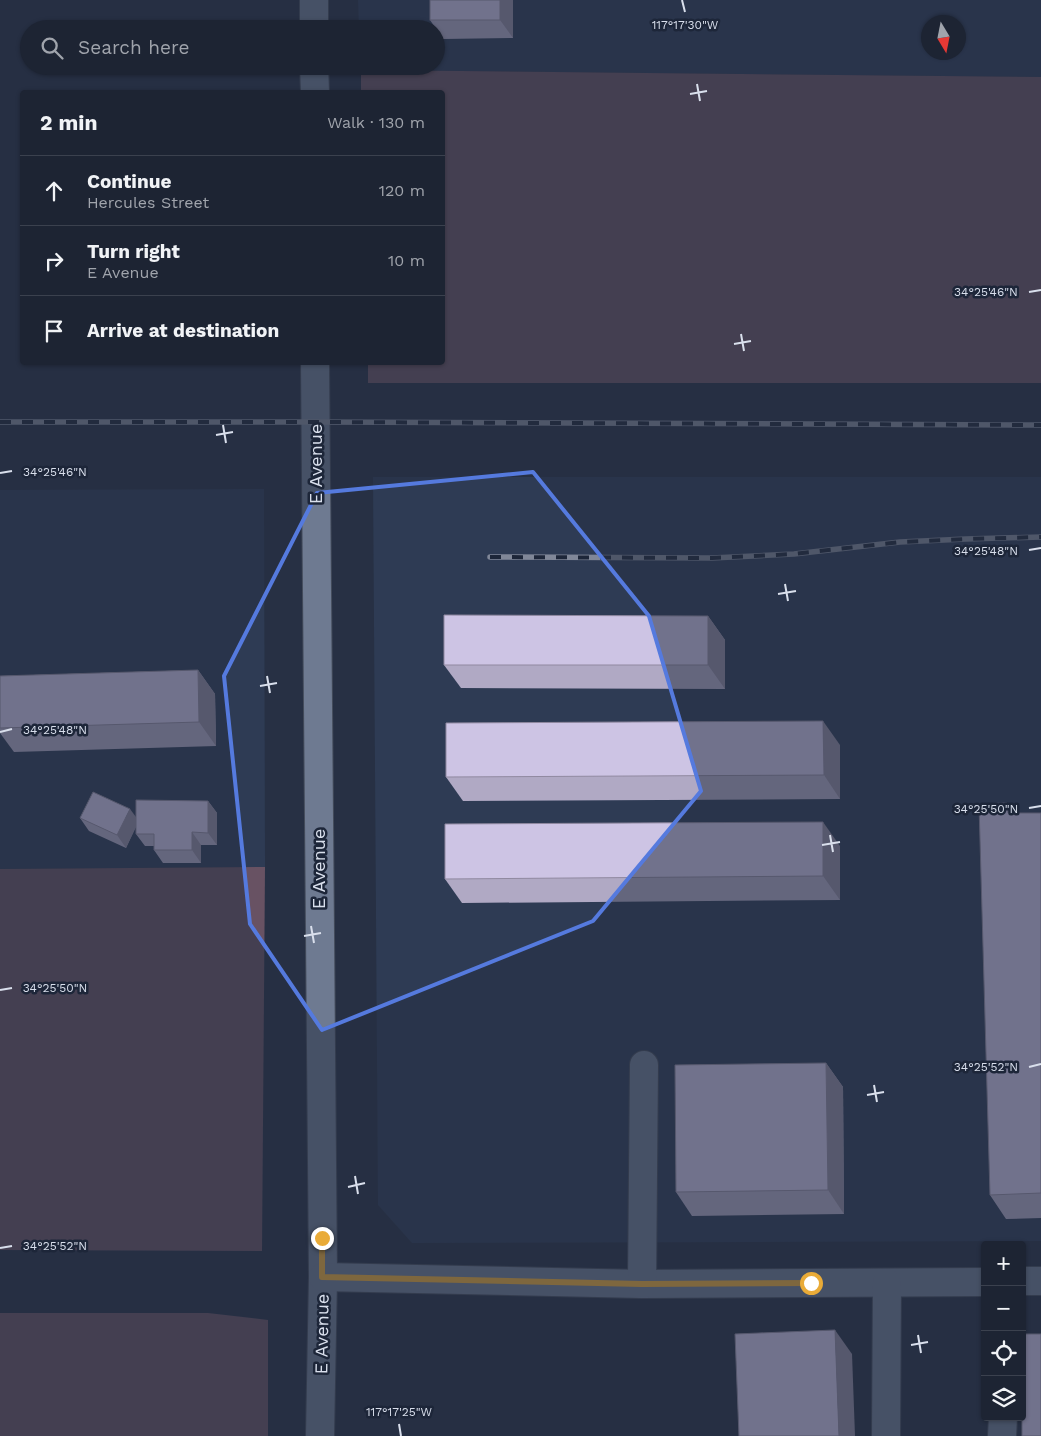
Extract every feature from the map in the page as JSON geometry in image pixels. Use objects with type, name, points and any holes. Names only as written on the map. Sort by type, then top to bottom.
[{"type":"street","points":[[314,0],[314,20]]},
{"type":"street","points":[[314,75],[314,90]]},
{"type":"street","name":"E Avenue","points":[[316,365],[322,1277],[320,1436]]},
{"type":"street","points":[[642,1284],[644,1065]]},
{"type":"street","points":[[322,1277],[642,1284],[981,1282]]},
{"type":"street","points":[[1026,1281],[1041,1281]]},
{"type":"street","points":[[886,1436],[887,1283]]},
{"type":"street","points":[[1002,1436],[1003,1421]]},
{"type":"highlighted area","points":[[533,472],[649,616],[701,791],[593,921],[322,1030],[250,924],[224,676],[317,493]]},
{"type":"shaded area","points":[[358,0],[1041,0],[1041,77],[445,71],[445,20],[359,20]]},
{"type":"shaded area","points":[[445,71],[1041,77],[1041,383],[368,383],[368,365],[445,365],[445,90],[361,90],[361,75],[445,75]]},
{"type":"shaded area","points":[[373,477],[1041,477],[1041,1241],[412,1243],[378,1205]]},
{"type":"shaded area","points":[[264,489],[265,867],[0,869],[0,490]]},
{"type":"shaded area","points":[[265,867],[262,1251],[0,1250],[0,869]]},
{"type":"shaded area","points":[[0,1313],[208,1313],[268,1320],[268,1436],[0,1436]]},
{"type":"building","points":[[430,0],[500,0],[500,20],[430,20]]},
{"type":"building","points":[[444,615],[708,616],[708,665],[444,665]]},
{"type":"building","points":[[198,670],[199,722],[0,728],[0,676]]},
{"type":"building","points":[[823,721],[824,775],[446,777],[446,723]]},
{"type":"building","points":[[93,792],[130,809],[117,835],[80,818]]},
{"type":"building","points":[[136,800],[208,801],[208,833],[192,832],[192,850],[154,850],[154,834],[136,834]]},
{"type":"building","points":[[1007,803],[1008,813],[1041,813],[1041,1193],[990,1195],[979,804]]},
{"type":"building","points":[[823,822],[823,876],[445,879],[445,824]]},
{"type":"building","points":[[826,1063],[828,1190],[676,1192],[675,1065]]},
{"type":"building","points":[[835,1330],[839,1436],[739,1436],[735,1334]]},
{"type":"building","points":[[1026,1334],[1041,1334],[1041,1436],[1022,1436],[1022,1421],[1026,1421]]},
{"type":"railway","points":[[0,422],[1041,425]]},
{"type":"railway","points":[[490,557],[712,558],[794,554],[900,542],[1041,537]]},
{"type":"route","points":[[322,1238],[322,1277],[642,1284],[811,1283]]}]
